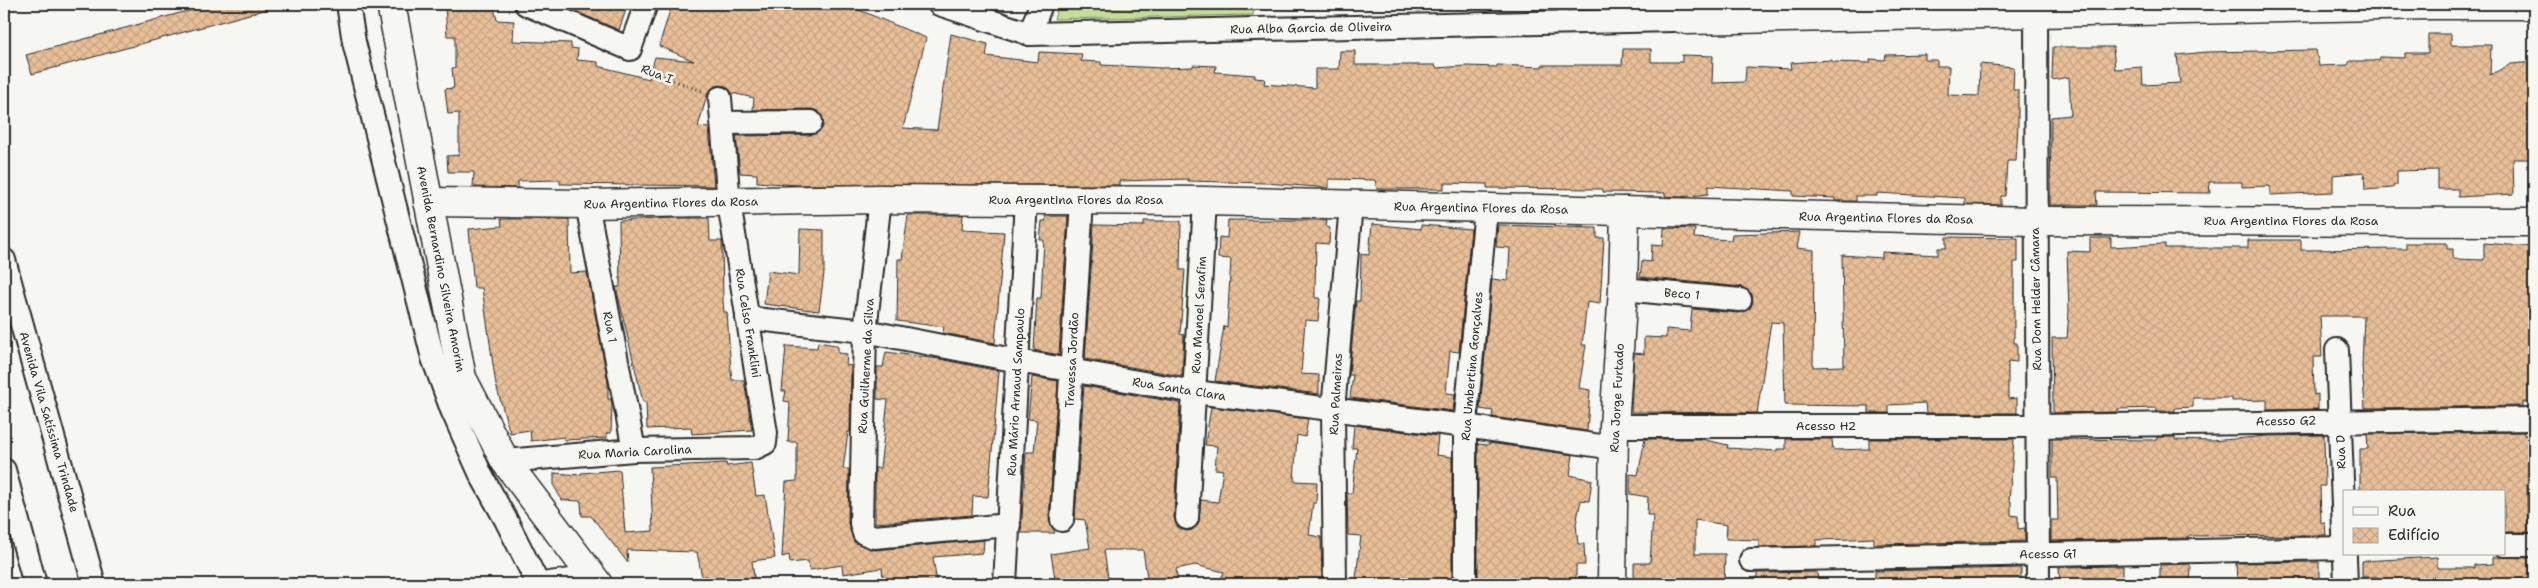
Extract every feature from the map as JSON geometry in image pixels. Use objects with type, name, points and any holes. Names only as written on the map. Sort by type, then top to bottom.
[{"type":"street","points":[[348,4],[354,42],[433,358],[452,410],[481,475],[538,584]]},
{"type":"street","name":"Avenida Bernardino Silveira Amorim","points":[[391,4],[462,378],[505,461],[595,581]]},
{"type":"street","points":[[526,4],[630,49],[646,4]]},
{"type":"street","name":"Rua Alba Garcia de Oliveira","points":[[939,4],[1030,34],[1687,20]]},
{"type":"street","points":[[1030,34],[1041,4]]},
{"type":"street","points":[[1635,4],[1687,20],[2430,4],[2534,5]]},
{"type":"street","name":"Rua Dom Helder Câmara","points":[[2036,13],[2035,222],[2038,584]]},
{"type":"street","points":[[720,98],[729,203]]},
{"type":"street","points":[[723,123],[811,122]]},
{"type":"street","name":"Rua Argentina Flores da Rosa","points":[[428,202],[587,204],[880,199],[1205,201],[2035,222],[2534,222]]},
{"type":"street","name":"Rua Guilherme da Silva","points":[[880,199],[866,330],[861,523],[864,533],[874,537],[1009,524]]},
{"type":"street","name":"Rua Mário Arnaud Sampaulo","points":[[1005,584],[1026,200]]},
{"type":"street","name":"Travessa Jordão","points":[[1062,520],[1082,200]]},
{"type":"street","name":"Rua Manoel Serafim","points":[[1187,518],[1205,201]]},
{"type":"street","name":"Rua Celso Franklini","points":[[729,203],[766,433],[765,443]]},
{"type":"street","name":"Rua 1","points":[[587,204],[634,450]]},
{"type":"street","name":"Rua Palmeiras","points":[[1335,584],[1333,410],[1351,205]]},
{"type":"street","name":"Rua Umbertina Gonçalves","points":[[1465,584],[1465,426],[1486,209]]},
{"type":"street","name":"Rua Jorge Furtado","points":[[1612,584],[1614,437],[1623,289],[1625,211]]},
{"type":"street","name":"Avenida Vila Satíssima Trindade","points":[[4,260],[94,584]]},
{"type":"street","name":"Beco 1","points":[[1623,289],[1740,300]]},
{"type":"street","name":"Rua Santa Clara","points":[[747,318],[866,330],[1018,362],[1195,392],[1465,426],[1614,437]]},
{"type":"street","name":"Rua D","points":[[2336,350],[2343,516]]},
{"type":"street","name":"Acesso G2","points":[[2037,426],[2340,420],[2534,419]]},
{"type":"street","name":"Acesso H2","points":[[1614,437],[2037,426]]},
{"type":"street","name":"Rua Maria Carolina","points":[[505,461],[634,450],[755,448],[765,443]]},
{"type":"street","points":[[4,470],[35,584]]},
{"type":"street","points":[[2506,545],[2534,545]]},
{"type":"street","name":"Acesso G1","points":[[1751,560],[2343,548]]},
{"type":"street","name":"Rua D","points":[[2344,556],[2346,584]]},
{"type":"street","points":[[542,584],[595,581]]},
{"type":"path","name":"Rua I","points":[[630,49],[636,66],[720,98]]},
{"type":"green space","points":[[1059,4],[1256,4],[1253,15],[1054,19]]},
{"type":"building","points":[[213,4],[271,4],[271,8],[32,74],[26,55]]},
{"type":"building","points":[[445,4],[493,4],[497,20],[514,21],[513,41],[571,43],[571,48],[578,49],[577,60],[598,62],[598,66],[649,79],[655,57],[694,61],[659,46],[672,4],[845,4],[926,38],[903,128],[937,130],[951,34],[988,44],[986,56],[1038,62],[1039,52],[1082,54],[1081,61],[1101,62],[1101,65],[1162,68],[1193,67],[1193,65],[1216,66],[1215,72],[1255,75],[1255,78],[1265,79],[1264,84],[1315,88],[1315,69],[1339,69],[1340,51],[1355,51],[1355,65],[1435,65],[1436,68],[1466,66],[1497,67],[1497,65],[1542,67],[1542,65],[1622,65],[1623,49],[1651,49],[1651,62],[1682,62],[1682,55],[1713,56],[1712,83],[1745,82],[1746,67],[1791,69],[1790,63],[1832,60],[1832,62],[1870,63],[1870,59],[1885,60],[1886,55],[1925,54],[1925,60],[1937,60],[1937,66],[1949,66],[1948,95],[1979,96],[1980,64],[2014,67],[2013,90],[2018,90],[2016,161],[2007,161],[2005,196],[2001,196],[2001,205],[1965,204],[1965,198],[1877,193],[1877,196],[1856,196],[1856,201],[1835,201],[1835,198],[1793,196],[1793,191],[1708,186],[1708,194],[1680,197],[1665,196],[1665,193],[1603,192],[1603,189],[1487,188],[1487,184],[1444,183],[1444,189],[1377,189],[1375,180],[1329,179],[1329,188],[1266,183],[1188,181],[1188,179],[1119,181],[1119,185],[797,185],[757,182],[757,174],[740,173],[736,136],[812,135],[822,129],[822,116],[818,111],[811,109],[753,110],[754,98],[732,93],[726,86],[719,85],[708,92],[698,127],[709,128],[714,186],[560,184],[560,180],[518,181],[518,188],[473,187],[474,172],[448,172],[447,156],[459,155],[459,113],[448,114],[445,89],[454,88],[452,68],[455,68],[455,36],[447,36]]},
{"type":"building","points":[[628,4],[619,30],[567,8]]},
{"type":"building","points":[[2428,34],[2451,34],[2451,45],[2491,45],[2490,75],[2511,64],[2534,62],[2534,159],[2513,159],[2514,194],[2458,197],[2458,189],[2438,189],[2438,170],[2397,171],[2397,185],[2393,186],[2393,188],[2365,190],[2364,172],[2333,175],[2333,192],[2270,195],[2270,186],[2242,187],[2242,182],[2209,182],[2210,193],[2096,192],[2097,205],[2050,205],[2051,117],[2071,115],[2069,77],[2052,80],[2053,47],[2113,47],[2115,69],[2142,67],[2143,85],[2180,83],[2177,55],[2206,52],[2316,50],[2319,66],[2348,65],[2350,61],[2372,61],[2379,60],[2380,57],[2405,58],[2405,53],[2428,53]]},
{"type":"building","points":[[908,215],[963,215],[962,230],[1004,232],[995,343],[943,333],[944,327],[897,321],[898,259],[902,259]]},
{"type":"building","points":[[1045,216],[1068,216],[1059,355],[1034,350],[1037,298],[1041,298],[1044,240],[1040,240],[1042,221],[1046,221]]},
{"type":"building","points":[[709,218],[710,241],[722,241],[723,301],[724,312],[727,312],[732,380],[744,380],[752,430],[692,434],[691,427],[647,429],[646,402],[643,402],[616,287],[620,287],[619,221]]},
{"type":"building","points":[[501,219],[569,219],[570,273],[587,272],[608,382],[608,399],[611,399],[612,404],[611,433],[607,433],[607,438],[564,440],[564,437],[531,441],[530,430],[510,433],[496,385],[482,288],[474,288],[469,229],[502,226]]},
{"type":"building","points":[[1228,220],[1327,220],[1326,227],[1330,228],[1329,244],[1316,243],[1315,298],[1320,298],[1318,321],[1305,320],[1301,374],[1319,375],[1319,394],[1215,381],[1224,326],[1227,327],[1231,259],[1218,258],[1219,237],[1227,238]]},
{"type":"building","points":[[1144,221],[1181,221],[1180,270],[1185,270],[1180,334],[1184,335],[1182,376],[1085,359],[1094,225],[1144,226]]},
{"type":"building","points":[[1372,224],[1421,229],[1421,225],[1471,229],[1459,352],[1450,351],[1446,393],[1455,394],[1453,411],[1350,398],[1353,375],[1349,375],[1356,301],[1360,301],[1361,254],[1369,255]]},
{"type":"building","points":[[1498,225],[1597,228],[1597,238],[1604,238],[1600,304],[1587,302],[1582,345],[1586,345],[1579,388],[1590,390],[1587,431],[1492,417],[1493,411],[1480,409],[1492,279],[1508,281],[1510,248],[1496,247]]},
{"type":"building","points":[[1664,228],[1695,229],[1694,238],[1731,240],[1732,234],[1800,232],[1797,248],[1814,250],[1813,367],[1844,366],[1842,255],[1882,258],[1882,252],[1938,255],[1938,248],[1946,248],[1946,237],[2018,238],[2018,262],[2014,262],[2014,343],[2017,343],[2017,362],[2008,361],[2008,399],[2017,398],[2017,413],[1926,413],[1925,403],[1889,405],[1889,413],[1869,413],[1869,406],[1785,405],[1783,323],[1771,322],[1757,413],[1631,412],[1634,353],[1644,354],[1644,337],[1666,338],[1666,329],[1690,331],[1692,309],[1739,313],[1750,308],[1753,302],[1752,294],[1742,287],[1640,277],[1642,261],[1651,262],[1652,245],[1663,246]]},
{"type":"building","points":[[800,229],[824,230],[824,273],[819,311],[764,304],[768,271],[799,275]]},
{"type":"building","points":[[2090,238],[2111,238],[2111,247],[2165,244],[2165,248],[2248,248],[2248,240],[2301,240],[2301,250],[2406,249],[2406,243],[2447,243],[2447,249],[2453,249],[2453,259],[2484,260],[2484,243],[2534,247],[2534,402],[2523,402],[2523,406],[2365,408],[2362,366],[2364,316],[2320,316],[2322,357],[2313,357],[2314,395],[2318,394],[2318,409],[2267,410],[2267,400],[2232,401],[2232,398],[2193,398],[2193,407],[2175,408],[2175,411],[2156,411],[2156,408],[2118,409],[2118,412],[2053,413],[2052,338],[2067,338],[2069,311],[2067,251],[2090,252]]},
{"type":"building","points":[[818,342],[838,347],[838,353],[847,354],[846,365],[851,366],[850,432],[848,432],[843,469],[849,469],[848,523],[854,542],[875,550],[984,540],[983,553],[933,557],[937,584],[893,584],[892,578],[883,579],[882,568],[843,574],[842,565],[810,570],[808,561],[790,563],[789,555],[782,557],[786,482],[797,481],[797,442],[788,442],[790,402],[784,401],[786,391],[782,391],[786,346],[817,348]]},
{"type":"building","points":[[886,352],[939,359],[999,371],[988,497],[973,496],[972,515],[875,523],[875,468],[880,468],[888,400],[877,399],[877,367],[883,367]]},
{"type":"building","points":[[1032,377],[1058,381],[1049,519],[1055,533],[1021,533],[1026,452],[1034,452],[1037,420],[1028,419]]},
{"type":"building","points":[[1084,386],[1180,403],[1174,517],[1176,524],[1186,531],[1192,530],[1198,525],[1201,500],[1218,502],[1223,470],[1215,469],[1217,446],[1205,445],[1211,407],[1308,419],[1305,437],[1297,435],[1294,481],[1317,482],[1316,503],[1313,503],[1309,535],[1321,537],[1322,584],[1279,581],[1279,584],[1229,584],[1220,581],[1224,572],[1195,565],[1176,569],[1178,584],[1148,584],[1143,550],[1104,550],[1109,584],[1056,584],[1051,554],[1090,548],[1085,520],[1075,519]]},
{"type":"building","points":[[1354,425],[1438,436],[1436,455],[1452,457],[1452,584],[1357,584],[1361,536],[1348,535],[1347,493],[1352,493],[1357,448],[1352,448]]},
{"type":"building","points":[[2524,432],[2524,435],[2534,435],[2534,483],[2527,483],[2528,532],[2506,532],[2506,490],[2360,490],[2360,449],[2368,449],[2367,434]]},
{"type":"building","points":[[2324,435],[2325,486],[2320,486],[2321,523],[2325,523],[2326,535],[2188,536],[2188,538],[2051,541],[2051,520],[2058,520],[2057,478],[2052,478],[2052,439],[2157,440],[2157,437],[2175,437],[2175,440],[2212,441],[2267,436]]},
{"type":"building","points":[[1645,439],[1701,439],[1728,445],[1727,448],[1777,451],[1777,449],[1786,449],[1786,439],[1832,439],[1833,450],[1869,449],[1869,439],[2014,439],[2009,501],[2011,501],[2011,515],[2018,516],[2018,529],[2025,528],[2025,541],[1874,544],[1874,538],[1816,540],[1816,546],[1759,547],[1759,540],[1726,539],[1727,525],[1695,520],[1695,554],[1725,554],[1724,584],[1634,584],[1634,563],[1650,563],[1653,515],[1647,515],[1648,497],[1630,494],[1630,474],[1638,475]]},
{"type":"building","points":[[1489,443],[1573,455],[1570,475],[1592,480],[1589,501],[1581,500],[1576,524],[1578,544],[1584,544],[1585,565],[1576,565],[1576,584],[1478,584],[1478,444],[1488,445]]},
{"type":"building","points":[[726,463],[727,466],[751,463],[756,496],[765,495],[775,558],[752,561],[755,584],[710,584],[708,576],[702,577],[697,552],[627,550],[628,563],[591,516],[582,516],[581,501],[562,500],[554,486],[554,473],[581,475],[581,473],[620,470],[625,533],[653,531],[650,467]]},
{"type":"building","points":[[2437,557],[2437,568],[2474,568],[2474,565],[2493,564],[2493,557],[2528,558],[2528,567],[2534,567],[2534,584],[2377,584],[2377,577],[2362,577],[2362,561]]},
{"type":"building","points":[[2319,562],[2319,584],[2237,584],[2236,563]]},
{"type":"building","points":[[2189,564],[2191,567],[2190,584],[2160,584],[2160,565]]},
{"type":"building","points":[[2123,566],[2123,584],[2060,584],[2059,567]]},
{"type":"building","points":[[2021,568],[2021,583],[1875,584],[1875,571]]},
{"type":"building","points":[[1817,572],[1818,584],[1757,584],[1757,573]]}]
